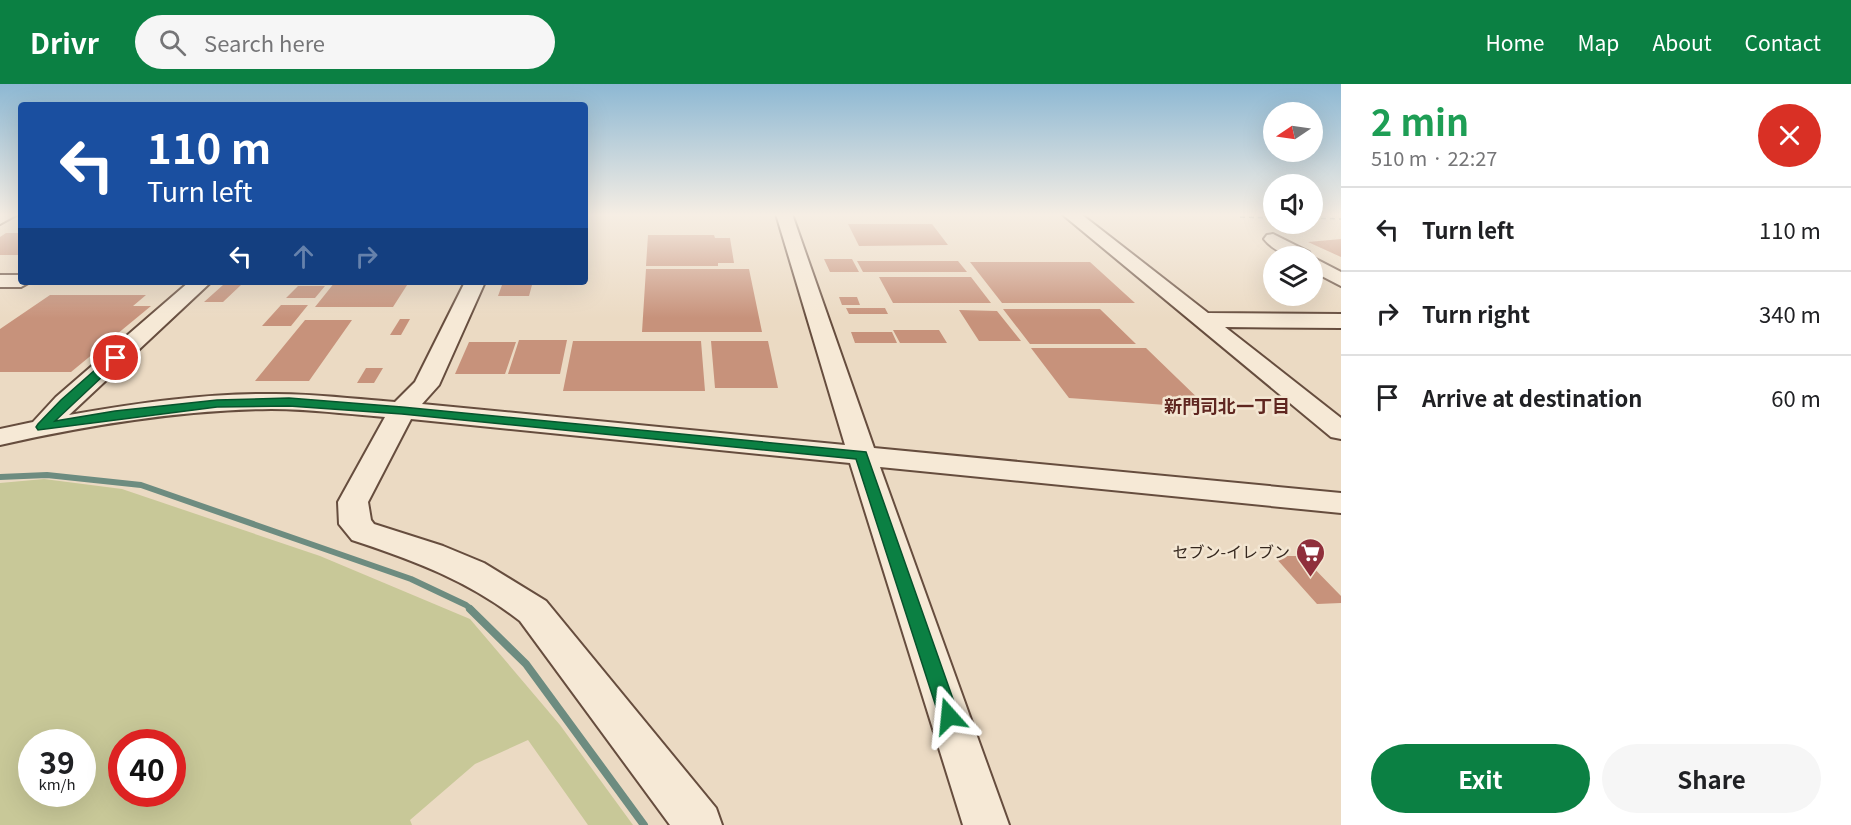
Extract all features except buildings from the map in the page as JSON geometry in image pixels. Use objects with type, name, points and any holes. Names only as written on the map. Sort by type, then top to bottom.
[{"type":"street","points":[[795,249],[861,455],[986,825]]},
{"type":"street","points":[[1113,249],[1341,431]]},
{"type":"street","points":[[1323,269],[1341,280]]},
{"type":"street","points":[[0,281],[18,281]]},
{"type":"street","points":[[43,427],[65,403],[198,285]]},
{"type":"street","points":[[402,410],[406,384],[456,285]]},
{"type":"street","points":[[474,285],[426,385],[402,410],[353,502],[355,524],[363,532],[433,554],[476,572],[506,589],[533,611],[699,825]]},
{"type":"street","points":[[1203,320],[1341,321]]},
{"type":"street","points":[[0,437],[43,427],[138,412],[256,401],[402,410],[1341,503]]},
{"type":"green space","points":[[44,479],[122,489],[320,556],[470,619],[560,725],[633,825],[588,825],[528,740],[475,764],[410,820],[412,825],[0,825],[0,483]]},
{"type":"waterway","points":[[0,477],[47,475],[141,485],[411,579],[472,610]]},
{"type":"waterway","points":[[470,609],[526,664],[644,825]]},
{"type":"place","name":"セブン-イレブン","points":[[1311,578]]},
{"type":"district","name":"新門司北一丁目","points":[[1227,407]]},
{"type":"route","points":[[116,358],[65,403],[43,427],[91,418],[217,403],[289,402],[402,410],[861,455],[949,716]]}]
